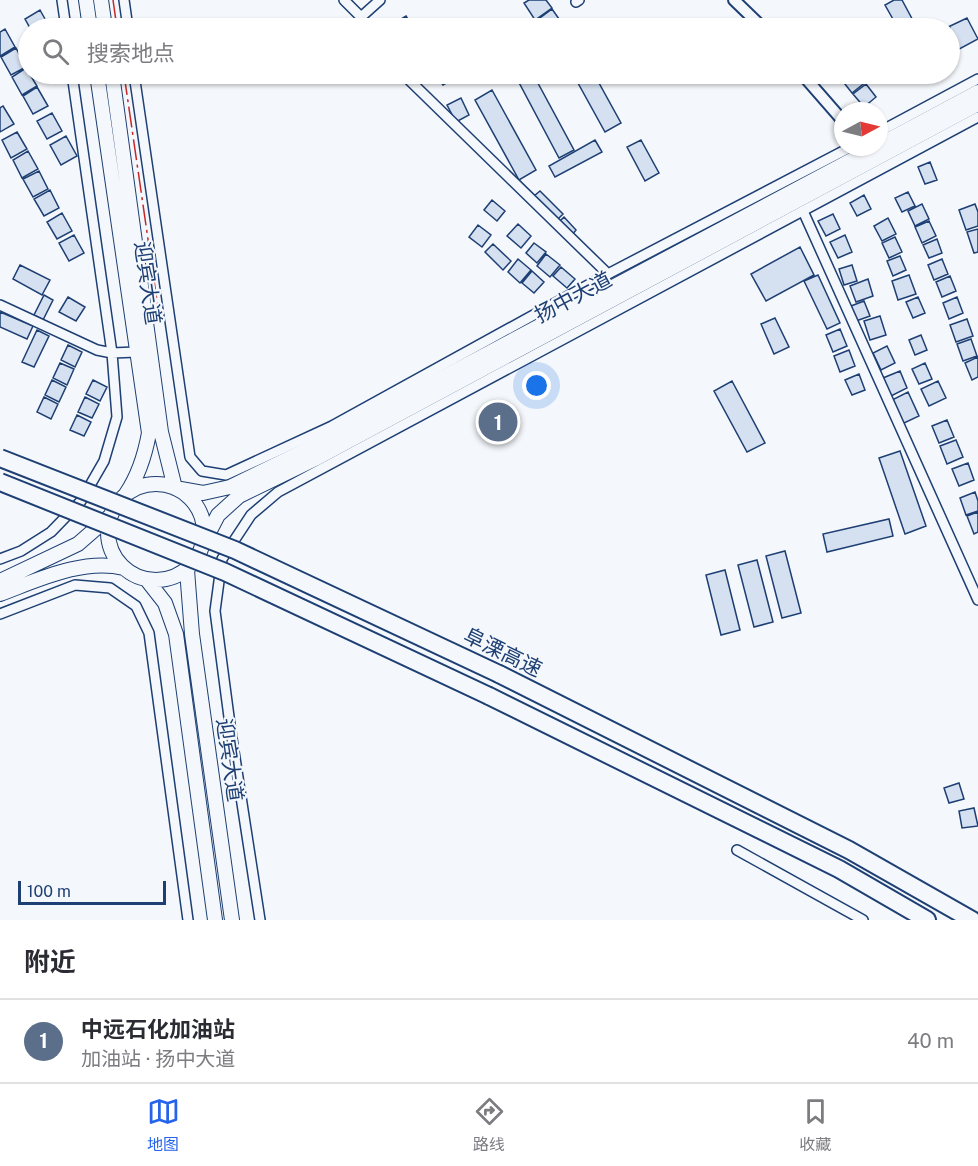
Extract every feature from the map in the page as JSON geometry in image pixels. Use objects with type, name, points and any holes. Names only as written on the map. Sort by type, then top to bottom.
[{"type":"highway","name":"阜溧高速","points":[[0,458],[235,550],[499,674],[849,850],[972,920]]},
{"type":"highway","points":[[0,482],[225,572],[489,696],[839,869],[927,920]]},
{"type":"main road","points":[[86,0],[89,18]]},
{"type":"main road","points":[[101,0],[104,18]]},
{"type":"main road","name":"迎宾大道","points":[[98,84],[149,433],[145,455],[135,482],[126,494]]},
{"type":"main road","name":"迎宾大道","points":[[112,84],[161,432],[175,488]]},
{"type":"main road","name":"扬中大道","points":[[888,142],[978,92]]},
{"type":"main road","name":"扬中大道","points":[[888,144],[978,104]]},
{"type":"main road","name":"扬中大道","points":[[175,488],[203,493],[230,487],[312,447],[862,156]]},
{"type":"main road","name":"扬中大道","points":[[204,542],[218,515],[239,496],[315,459],[810,194],[864,156]]},
{"type":"main road","points":[[150,484],[163,484],[175,488],[189,497],[199,510],[204,526],[204,542],[198,557],[187,570],[173,578],[160,581],[134,576],[115,557],[109,544],[108,530],[111,516],[117,504],[126,494],[138,488],[150,484]]},
{"type":"main road","points":[[0,580],[78,544],[111,516]]},
{"type":"main road","points":[[0,594],[85,565],[108,564],[124,568]]},
{"type":"main road","name":"迎宾大道","points":[[187,570],[192,634],[232,920]]},
{"type":"main road","name":"迎宾大道","points":[[147,580],[165,603],[176,634],[215,920]]},
{"type":"street","points":[[62,0],[65,18]]},
{"type":"street","points":[[124,0],[127,18]]},
{"type":"street","points":[[344,0],[361,17],[380,0]]},
{"type":"street","points":[[734,0],[753,18]]},
{"type":"street","points":[[888,127],[978,79]]},
{"type":"street","points":[[0,559],[21,551],[51,532],[81,501],[104,461],[117,417],[112,353],[73,84]]},
{"type":"street","points":[[135,84],[190,457],[202,471],[226,475],[332,426],[608,274],[834,156]]},
{"type":"street","points":[[413,84],[608,274]]},
{"type":"street","points":[[811,84],[834,111]]},
{"type":"street","points":[[260,920],[215,611],[222,559],[251,515],[278,492],[978,117]]},
{"type":"street","points":[[803,211],[814,204],[810,194]]},
{"type":"street","points":[[803,211],[978,600]]},
{"type":"street","points":[[0,305],[97,350],[112,353],[136,352]]},
{"type":"street","points":[[0,614],[75,585],[110,588],[136,606],[149,633],[188,920]]},
{"type":"street","points":[[737,850],[863,920]]},
{"type":"building","points":[[529,0],[546,0],[552,8],[538,18],[534,18],[524,3]]},
{"type":"building","points":[[894,0],[902,0],[912,18],[892,18],[885,5]]},
{"type":"building","points":[[552,9],[558,18],[540,18]]},
{"type":"building","points":[[40,10],[44,18],[27,18]]},
{"type":"building","points":[[967,18],[978,39],[960,49],[960,21]]},
{"type":"building","points":[[5,29],[15,47],[0,56],[0,32]]},
{"type":"building","points":[[16,48],[18,71],[11,75],[1,57]]},
{"type":"building","points":[[18,73],[18,84],[36,84],[37,86],[22,95],[12,77]]},
{"type":"building","points":[[520,84],[538,84],[574,150],[559,158]]},
{"type":"building","points":[[579,84],[600,84],[621,123],[605,132]]},
{"type":"building","points":[[845,84],[863,84],[852,93]]},
{"type":"building","points":[[866,84],[876,97],[870,102],[860,102],[853,94]]},
{"type":"building","points":[[37,87],[48,106],[33,114],[23,96]]},
{"type":"building","points":[[492,90],[536,170],[519,180],[475,100]]},
{"type":"building","points":[[461,98],[469,115],[456,122],[447,105]]},
{"type":"building","points":[[3,106],[14,124],[0,132],[0,108]]},
{"type":"building","points":[[52,113],[62,131],[47,139],[37,121]]},
{"type":"building","points":[[17,132],[27,149],[11,158],[2,140]]},
{"type":"building","points":[[66,136],[77,156],[61,165],[50,145]]},
{"type":"building","points":[[595,140],[602,152],[555,177],[549,166]]},
{"type":"building","points":[[641,140],[659,173],[645,181],[627,147]]},
{"type":"building","points":[[28,151],[38,169],[22,178],[13,160]]},
{"type":"building","points":[[930,162],[937,180],[925,184],[918,167]]},
{"type":"building","points":[[39,171],[48,189],[33,197],[23,179]]},
{"type":"building","points":[[50,190],[59,208],[44,216],[34,199]]},
{"type":"building","points":[[540,191],[563,214],[557,220],[534,196]]},
{"type":"building","points":[[908,192],[915,206],[902,212],[895,198]]},
{"type":"building","points":[[864,195],[871,209],[857,216],[850,203]]},
{"type":"building","points":[[492,200],[505,211],[497,221],[484,210]]},
{"type":"building","points":[[922,204],[929,219],[915,226],[908,211]]},
{"type":"building","points":[[975,204],[978,212],[978,226],[966,230],[959,210]]},
{"type":"building","points":[[62,213],[72,231],[57,239],[47,222]]},
{"type":"building","points":[[833,214],[840,229],[826,236],[818,221]]},
{"type":"building","points":[[564,217],[576,230],[572,235],[559,222]]},
{"type":"building","points":[[888,218],[896,234],[882,241],[874,226]]},
{"type":"building","points":[[929,221],[936,236],[922,243],[915,227]]},
{"type":"building","points":[[518,224],[531,236],[521,248],[507,236]]},
{"type":"building","points":[[478,225],[491,235],[482,247],[469,237]]},
{"type":"building","points":[[978,229],[978,252],[974,253],[967,232]]},
{"type":"building","points":[[74,235],[84,253],[69,261],[59,243]]},
{"type":"building","points":[[845,235],[852,252],[838,258],[830,242]]},
{"type":"building","points":[[895,237],[902,252],[889,258],[882,243]]},
{"type":"building","points":[[937,239],[942,253],[929,258],[923,245]]},
{"type":"building","points":[[534,243],[546,252],[537,263],[526,253]]},
{"type":"building","points":[[493,244],[511,261],[503,270],[485,252]]},
{"type":"building","points":[[800,247],[814,275],[766,301],[751,274]]},
{"type":"building","points":[[546,254],[560,265],[550,277],[537,266]]},
{"type":"building","points":[[900,256],[906,270],[893,276],[887,261]]},
{"type":"building","points":[[518,259],[531,270],[520,283],[508,272]]},
{"type":"building","points":[[942,259],[948,274],[934,280],[928,265]]},
{"type":"building","points":[[20,265],[50,280],[42,295],[13,279]]},
{"type":"building","points":[[852,265],[857,281],[844,285],[839,269]]},
{"type":"building","points":[[561,267],[575,279],[567,288],[553,276]]},
{"type":"building","points":[[532,271],[544,282],[534,293],[522,283]]},
{"type":"building","points":[[818,275],[840,323],[827,329],[804,281]]},
{"type":"building","points":[[909,275],[916,294],[898,300],[892,281]]},
{"type":"building","points":[[950,276],[956,291],[942,297],[936,282]]},
{"type":"building","points":[[868,279],[873,296],[856,302],[850,286]]},
{"type":"building","points":[[44,295],[53,300],[43,320],[34,315]]},
{"type":"building","points":[[68,297],[85,307],[76,321],[59,312]]},
{"type":"building","points":[[918,297],[925,313],[913,318],[906,302]]},
{"type":"building","points":[[957,297],[963,313],[949,319],[943,303]]},
{"type":"building","points":[[864,301],[870,316],[856,321],[851,306]]},
{"type":"building","points":[[0,312],[33,326],[27,339],[0,327]]},
{"type":"building","points":[[880,316],[886,335],[870,340],[864,321]]},
{"type":"building","points":[[775,318],[789,347],[774,354],[761,324]]},
{"type":"building","points":[[967,319],[973,336],[956,342],[950,325]]},
{"type":"building","points":[[840,329],[847,346],[833,352],[826,335]]},
{"type":"building","points":[[37,330],[49,336],[34,367],[22,362]]},
{"type":"building","points":[[921,335],[927,350],[915,355],[909,340]]},
{"type":"building","points":[[971,339],[977,356],[963,361],[957,344]]},
{"type":"building","points":[[68,345],[82,352],[75,367],[61,360]]},
{"type":"building","points":[[887,346],[895,363],[881,370],[873,353]]},
{"type":"building","points":[[849,350],[855,366],[840,372],[834,356]]},
{"type":"building","points":[[978,357],[978,377],[972,380],[965,363]]},
{"type":"building","points":[[60,363],[74,369],[67,385],[53,378]]},
{"type":"building","points":[[925,363],[932,379],[919,384],[912,369]]},
{"type":"building","points":[[900,371],[907,388],[891,396],[883,378]]},
{"type":"building","points":[[859,374],[865,390],[852,395],[845,380]]},
{"type":"building","points":[[52,380],[66,387],[59,402],[45,395]]},
{"type":"building","points":[[93,380],[107,387],[100,401],[86,394]]},
{"type":"building","points":[[732,381],[765,443],[747,452],[714,391]]},
{"type":"building","points":[[938,381],[946,398],[929,406],[921,389]]},
{"type":"building","points":[[908,392],[919,416],[902,424],[892,400]]},
{"type":"building","points":[[44,397],[58,404],[51,419],[37,412]]},
{"type":"building","points":[[85,397],[99,404],[92,418],[78,412]]},
{"type":"building","points":[[77,415],[91,422],[84,436],[70,430]]},
{"type":"building","points":[[947,420],[954,437],[939,443],[932,426]]},
{"type":"building","points":[[956,440],[963,457],[947,464],[940,446]]},
{"type":"building","points":[[900,451],[926,526],[905,534],[879,458]]},
{"type":"building","points":[[968,463],[974,480],[959,486],[952,469]]},
{"type":"building","points":[[975,492],[978,511],[966,515],[960,498]]},
{"type":"building","points":[[978,512],[978,532],[974,534],[967,516]]},
{"type":"building","points":[[889,519],[893,536],[827,552],[823,534]]},
{"type":"building","points":[[785,551],[801,613],[782,618],[766,556]]},
{"type":"building","points":[[757,560],[773,622],[754,627],[738,565]]},
{"type":"building","points":[[725,570],[740,630],[721,635],[706,575]]},
{"type":"building","points":[[959,783],[964,799],[949,803],[944,788]]},
{"type":"building","points":[[974,808],[978,826],[962,828],[959,811]]},
{"type":"power","points":[[113,0],[116,18]]},
{"type":"power","points":[[125,84],[158,308]]},
{"type":"place","name":"中远石化加油站","points":[[498,422]]}]
